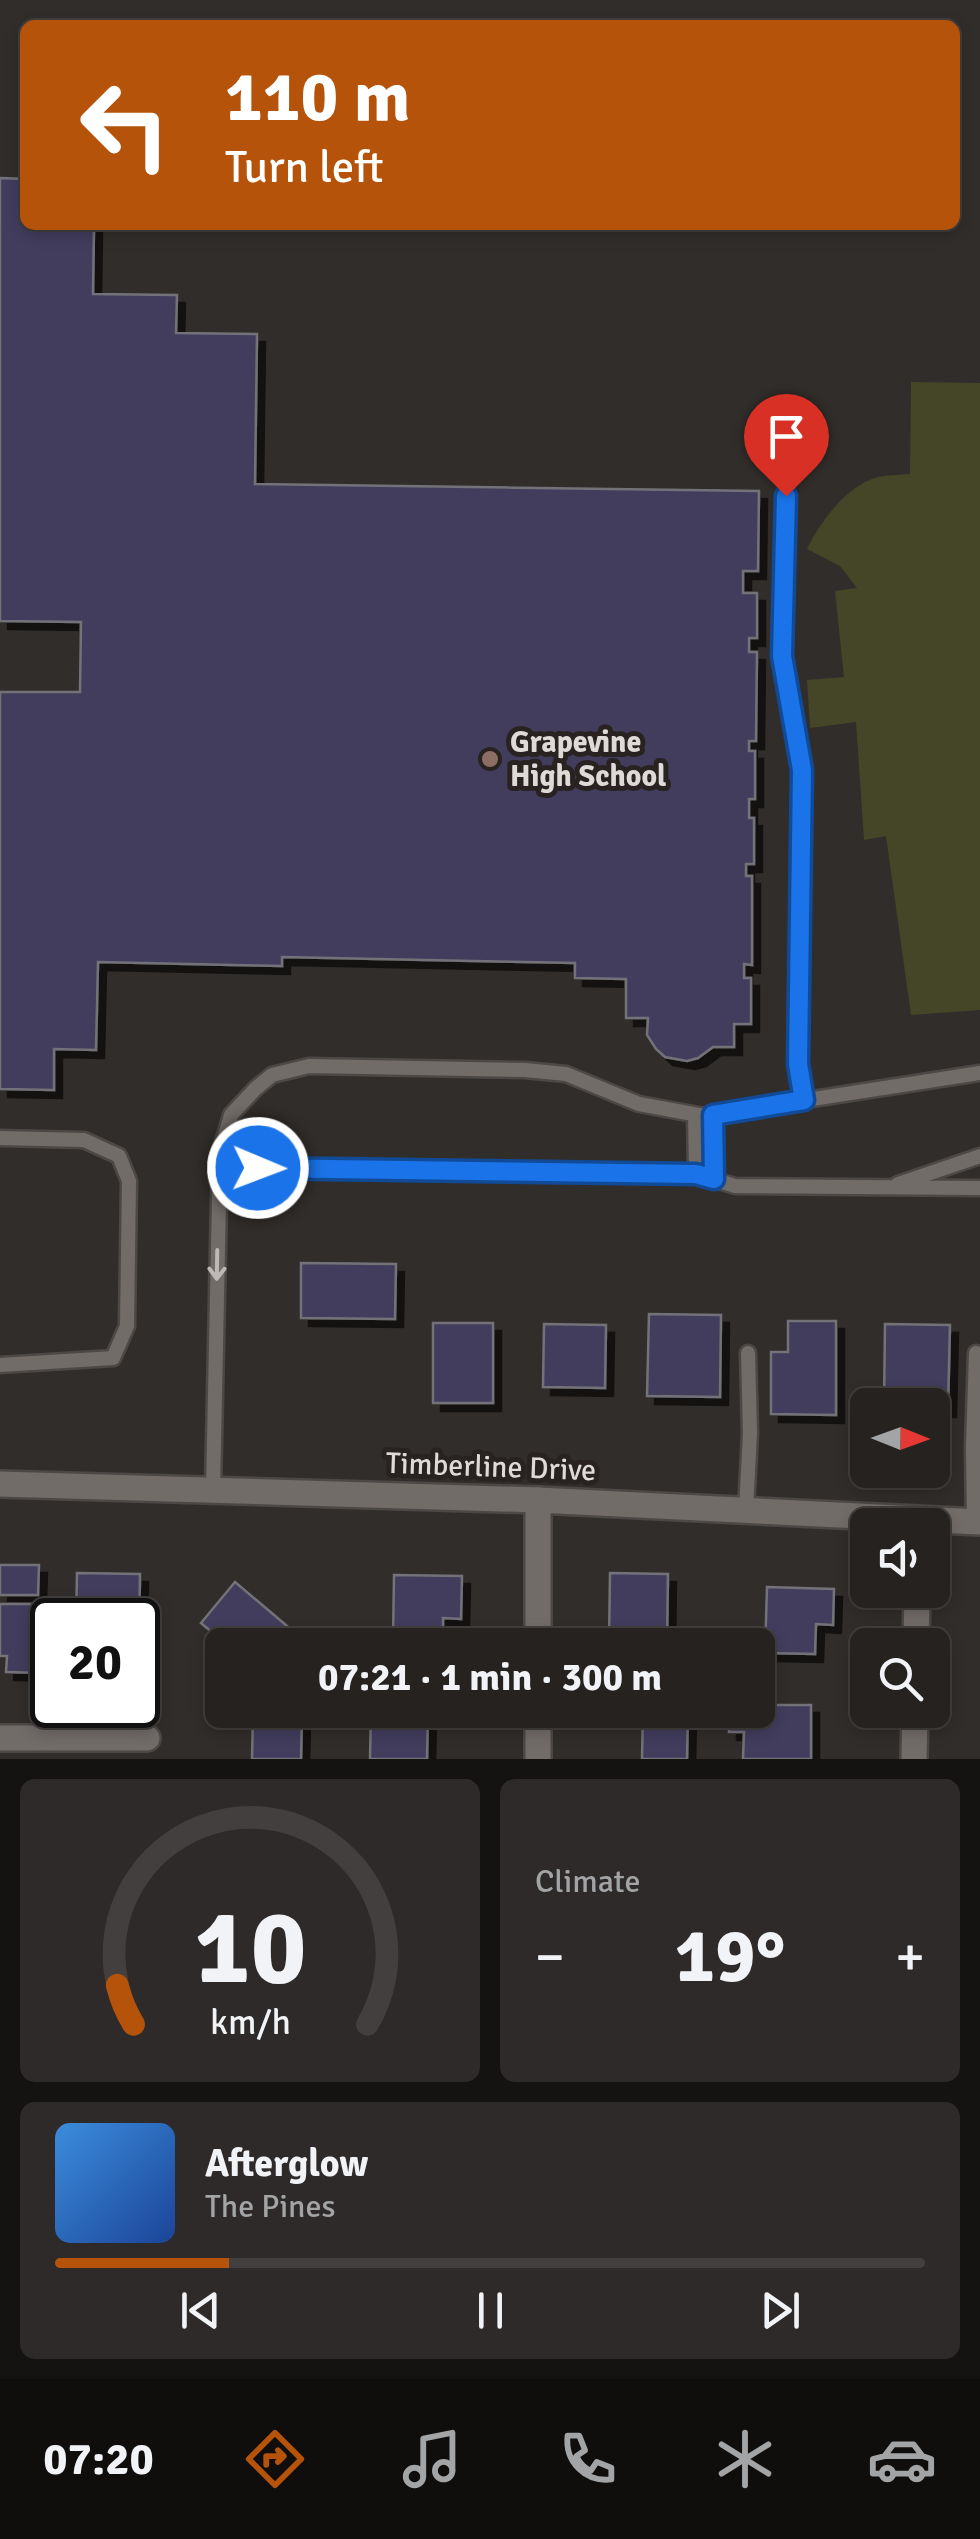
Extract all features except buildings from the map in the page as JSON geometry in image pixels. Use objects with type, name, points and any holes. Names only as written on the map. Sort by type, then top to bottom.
[{"type":"street","name":"Timberline Drive","points":[[0,1484],[538,1500],[850,1517]]},
{"type":"street","points":[[538,1500],[538,1628]]},
{"type":"street","name":"Timberline Drive","points":[[950,1522],[977,1522]]},
{"type":"street","points":[[538,1728],[538,1759]]},
{"type":"street","points":[[914,1728],[914,1759]]},
{"type":"street","points":[[0,1738],[147,1738]]},
{"type":"lane","points":[[786,496],[782,656],[802,770],[798,1064],[804,1100]]},
{"type":"lane","points":[[213,1490],[218,1168],[226,1124],[238,1105],[272,1075],[309,1066],[525,1070],[566,1074],[639,1104],[713,1115],[980,1073]]},
{"type":"lane","points":[[695,1114],[696,1174]]},
{"type":"lane","points":[[713,1115],[714,1179]]},
{"type":"lane","points":[[0,1138],[84,1140],[119,1156],[130,1181],[127,1326],[113,1358],[0,1365]]},
{"type":"lane","points":[[888,1188],[980,1156]]},
{"type":"lane","points":[[218,1168],[696,1174],[736,1186],[980,1188]]},
{"type":"lane","points":[[976,1353],[973,1447],[977,1522]]},
{"type":"lane","points":[[746,1510],[750,1433],[748,1354]]},
{"type":"green space","points":[[911,382],[980,383],[980,1010],[911,1015],[886,836],[864,840],[856,722],[810,728],[807,680],[844,677],[835,591],[857,588],[840,566],[807,549],[827,516],[855,488],[878,477],[910,474]]},
{"type":"place","name":"Grapevine High School","points":[[490,759]]},
{"type":"route","points":[[258,1168],[696,1174],[714,1179],[713,1115],[804,1100],[798,1064],[802,770],[782,656],[786,496]]}]
